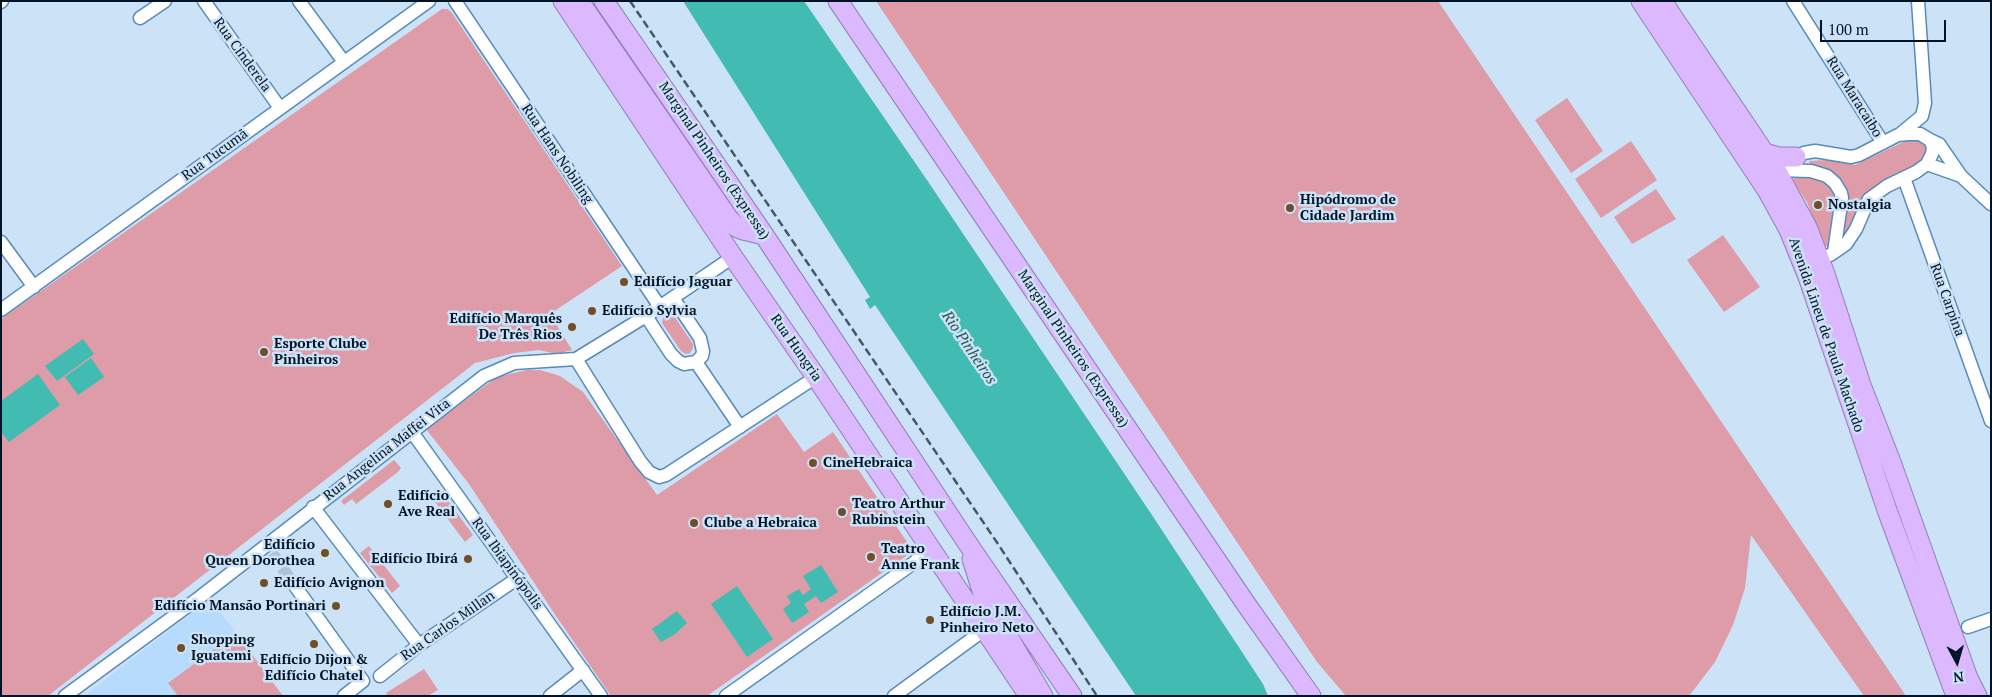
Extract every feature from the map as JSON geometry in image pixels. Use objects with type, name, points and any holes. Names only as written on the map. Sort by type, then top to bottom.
[{"type":"highway","name":"Rua Hungria","points":[[563,1],[1029,696]]},
{"type":"highway","points":[[578,1],[728,218],[743,230],[764,235]]},
{"type":"highway","name":"Marginal Pinheiros (Expressa)","points":[[604,1],[764,235],[966,541],[1072,696]]},
{"type":"highway","name":"Marginal Pinheiros (Expressa)","points":[[838,1],[1246,604],[1311,696]]},
{"type":"highway","name":"Avenida Lineu de Paula Machado","points":[[1640,1],[1767,190],[1792,235],[1872,468],[1956,696]]},
{"type":"highway","name":"Avenida Lineu de Paula Machado","points":[[1662,1],[1776,170],[1826,254],[1861,385],[1900,486],[1910,519],[1968,678],[1977,696]]},
{"type":"highway","points":[[1764,153],[1779,157],[1796,157]]},
{"type":"highway","points":[[1767,190],[1771,177],[1776,170]]},
{"type":"highway","points":[[1792,235],[1807,251],[1826,254]]},
{"type":"highway","points":[[1872,468],[1882,487],[1890,489],[1900,486]]},
{"type":"highway","points":[[1887,510],[1900,508],[1910,519]]},
{"type":"highway","points":[[966,541],[983,594],[1043,696]]},
{"type":"street","points":[[140,18],[151,5],[165,1]]},
{"type":"street","name":"Rua Cinderela","points":[[204,1],[280,108]]},
{"type":"street","points":[[299,1],[344,62]]},
{"type":"street","name":"Rua Tucumã","points":[[1,310],[429,1]]},
{"type":"street","name":"Rua Hans Nobiling","points":[[455,1],[660,307]]},
{"type":"street","name":"Rua Maracaibo","points":[[1793,1],[1883,143]]},
{"type":"street","points":[[1776,170],[1796,157],[1815,151],[1851,157],[1858,156],[1898,135],[1922,116],[1925,104],[1918,1]]},
{"type":"street","points":[[1898,135],[1920,134],[1939,144],[1962,176],[1991,204]]},
{"type":"street","points":[[1826,254],[1846,244],[1852,236],[1869,199],[1887,186],[1927,164],[1933,147],[1930,140]]},
{"type":"street","points":[[1927,164],[1962,176]]},
{"type":"street","points":[[1776,170],[1811,171],[1827,176],[1835,183],[1842,198],[1826,254]]},
{"type":"street","name":"Rua Carpina","points":[[1904,178],[1991,421]]},
{"type":"street","points":[[1,242],[34,287]]},
{"type":"street","name":"Rua Angelina Maffei Vita","points":[[65,696],[269,548],[313,507],[484,376],[500,367],[514,363],[576,360],[660,307],[733,257]]},
{"type":"street","points":[[646,316],[671,354],[678,361],[684,364],[696,362],[703,351],[700,338],[673,298]]},
{"type":"street","points":[[576,360],[640,462],[655,476],[666,476],[816,376]]},
{"type":"street","points":[[696,362],[740,427]]},
{"type":"street","name":"Rua Ibiapinópolis","points":[[412,432],[601,696]]},
{"type":"street","points":[[313,507],[419,645]]},
{"type":"street","points":[[726,696],[915,562],[932,552]]},
{"type":"street","name":"Rua Carlos Millan","points":[[380,676],[419,645],[518,578]]},
{"type":"street","points":[[296,586],[363,681],[344,696]]},
{"type":"street","points":[[1968,627],[1991,619]]},
{"type":"street","points":[[894,696],[984,630]]},
{"type":"street","points":[[550,696],[583,670]]},
{"type":"shaded area","points":[[876,1],[1438,1],[1906,696],[1864,696],[1751,535],[1745,588],[1733,625],[1715,662],[1689,696],[1346,696],[1317,662]]},
{"type":"shaded area","name":"Esporte Clube Pinheiros","points":[[442,9],[448,9],[452,13],[622,266],[550,314],[572,350],[557,354],[539,350],[514,353],[475,363],[48,696],[1,696],[1,319]]},
{"type":"shaded area","points":[[1567,98],[1603,151],[1571,173],[1535,120]]},
{"type":"shaded area","points":[[1914,137],[1927,145],[1928,153],[1914,169],[1871,190],[1846,236],[1844,235],[1847,205],[1846,191],[1836,177],[1811,168],[1809,161],[1827,160],[1855,165]]},
{"type":"shaded area","points":[[1631,141],[1657,180],[1601,218],[1575,179]]},
{"type":"shaded area","points":[[1796,177],[1809,178],[1826,183],[1833,191],[1838,204],[1829,247],[1824,245],[1807,202],[1792,180]]},
{"type":"shaded area","points":[[1656,189],[1676,219],[1632,244],[1614,217]]},
{"type":"shaded area","points":[[1723,235],[1760,287],[1724,312],[1687,260]]},
{"type":"shaded area","points":[[666,314],[674,316],[693,344],[690,353],[686,354],[681,351],[662,323]]},
{"type":"shaded area","name":"Clube a Hebraica","points":[[527,370],[540,370],[560,376],[583,392],[657,495],[777,414],[804,452],[833,432],[913,551],[707,696],[611,696],[469,484],[426,429],[497,377]]},
{"type":"shaded area","points":[[394,460],[401,468],[398,472],[356,504],[352,499],[344,505],[341,501]]},
{"type":"shaded area","points":[[441,491],[473,535],[465,542],[432,498]]},
{"type":"shaded area","points":[[369,546],[400,586],[392,593],[360,553]]},
{"type":"shaded area","name":"Shopping Iguatemi","points":[[210,599],[236,633],[168,683],[178,696],[84,696]]},
{"type":"shaded area","points":[[236,633],[283,696],[178,696],[168,683]]},
{"type":"shaded area","points":[[424,669],[438,690],[428,696],[388,696],[386,693]]},
{"type":"water","name":"Rio Pinheiros","points":[[683,1],[804,1],[1150,512],[1263,684],[1268,696],[1136,696],[875,305],[870,309],[865,300],[870,297]]},
{"type":"water","points":[[83,339],[94,354],[57,381],[45,366]]},
{"type":"water","points":[[91,358],[104,377],[78,395],[65,377]]},
{"type":"water","points":[[38,374],[60,405],[9,442],[1,432],[1,401]]},
{"type":"water","points":[[821,565],[838,592],[821,603],[816,596],[804,604],[809,612],[792,623],[783,609],[791,603],[787,596],[799,589],[803,595],[811,589],[803,576]]},
{"type":"water","points":[[737,586],[773,639],[747,657],[711,604]]},
{"type":"water","points":[[677,611],[687,623],[675,634],[661,642],[652,629]]},
{"type":"tunnel","points":[[272,553],[295,586]]},
{"type":"railway","points":[[630,1],[998,544],[1097,696]]},
{"type":"place","name":"Nostalgia","points":[[1818,205]]},
{"type":"place","name":"Hipódromo de Cidade Jardim","points":[[1290,208]]},
{"type":"place","name":"Edifício Jaguar","points":[[624,282]]},
{"type":"place","name":"Edifício Sylvia","points":[[592,311]]},
{"type":"place","name":"Edifício Marquês De Três Rios","points":[[572,327]]},
{"type":"place","name":"Esporte Clube Pinheiros","points":[[264,352]]},
{"type":"place","name":"CineHebraica","points":[[813,463]]},
{"type":"place","name":"Edifício Ave Real","points":[[388,504]]},
{"type":"place","name":"Teatro Arthur Rubinstein","points":[[842,512]]},
{"type":"place","name":"Clube a Hebraica","points":[[694,523]]},
{"type":"place","name":"Edifício Queen Dorothea","points":[[325,553]]},
{"type":"place","name":"Teatro Anne Frank","points":[[871,557]]},
{"type":"place","name":"Edifício Ibirá","points":[[468,559]]},
{"type":"place","name":"Edifício Avignon","points":[[264,583]]},
{"type":"place","name":"Edifício Mansão Portinari","points":[[336,606]]},
{"type":"place","name":"Edifício J.M. Pinheiro Neto","points":[[930,620]]},
{"type":"place","name":"Edifício Dijon & Edifício Chatel","points":[[314,644]]},
{"type":"place","name":"Shopping Iguatemi","points":[[181,648]]}]
